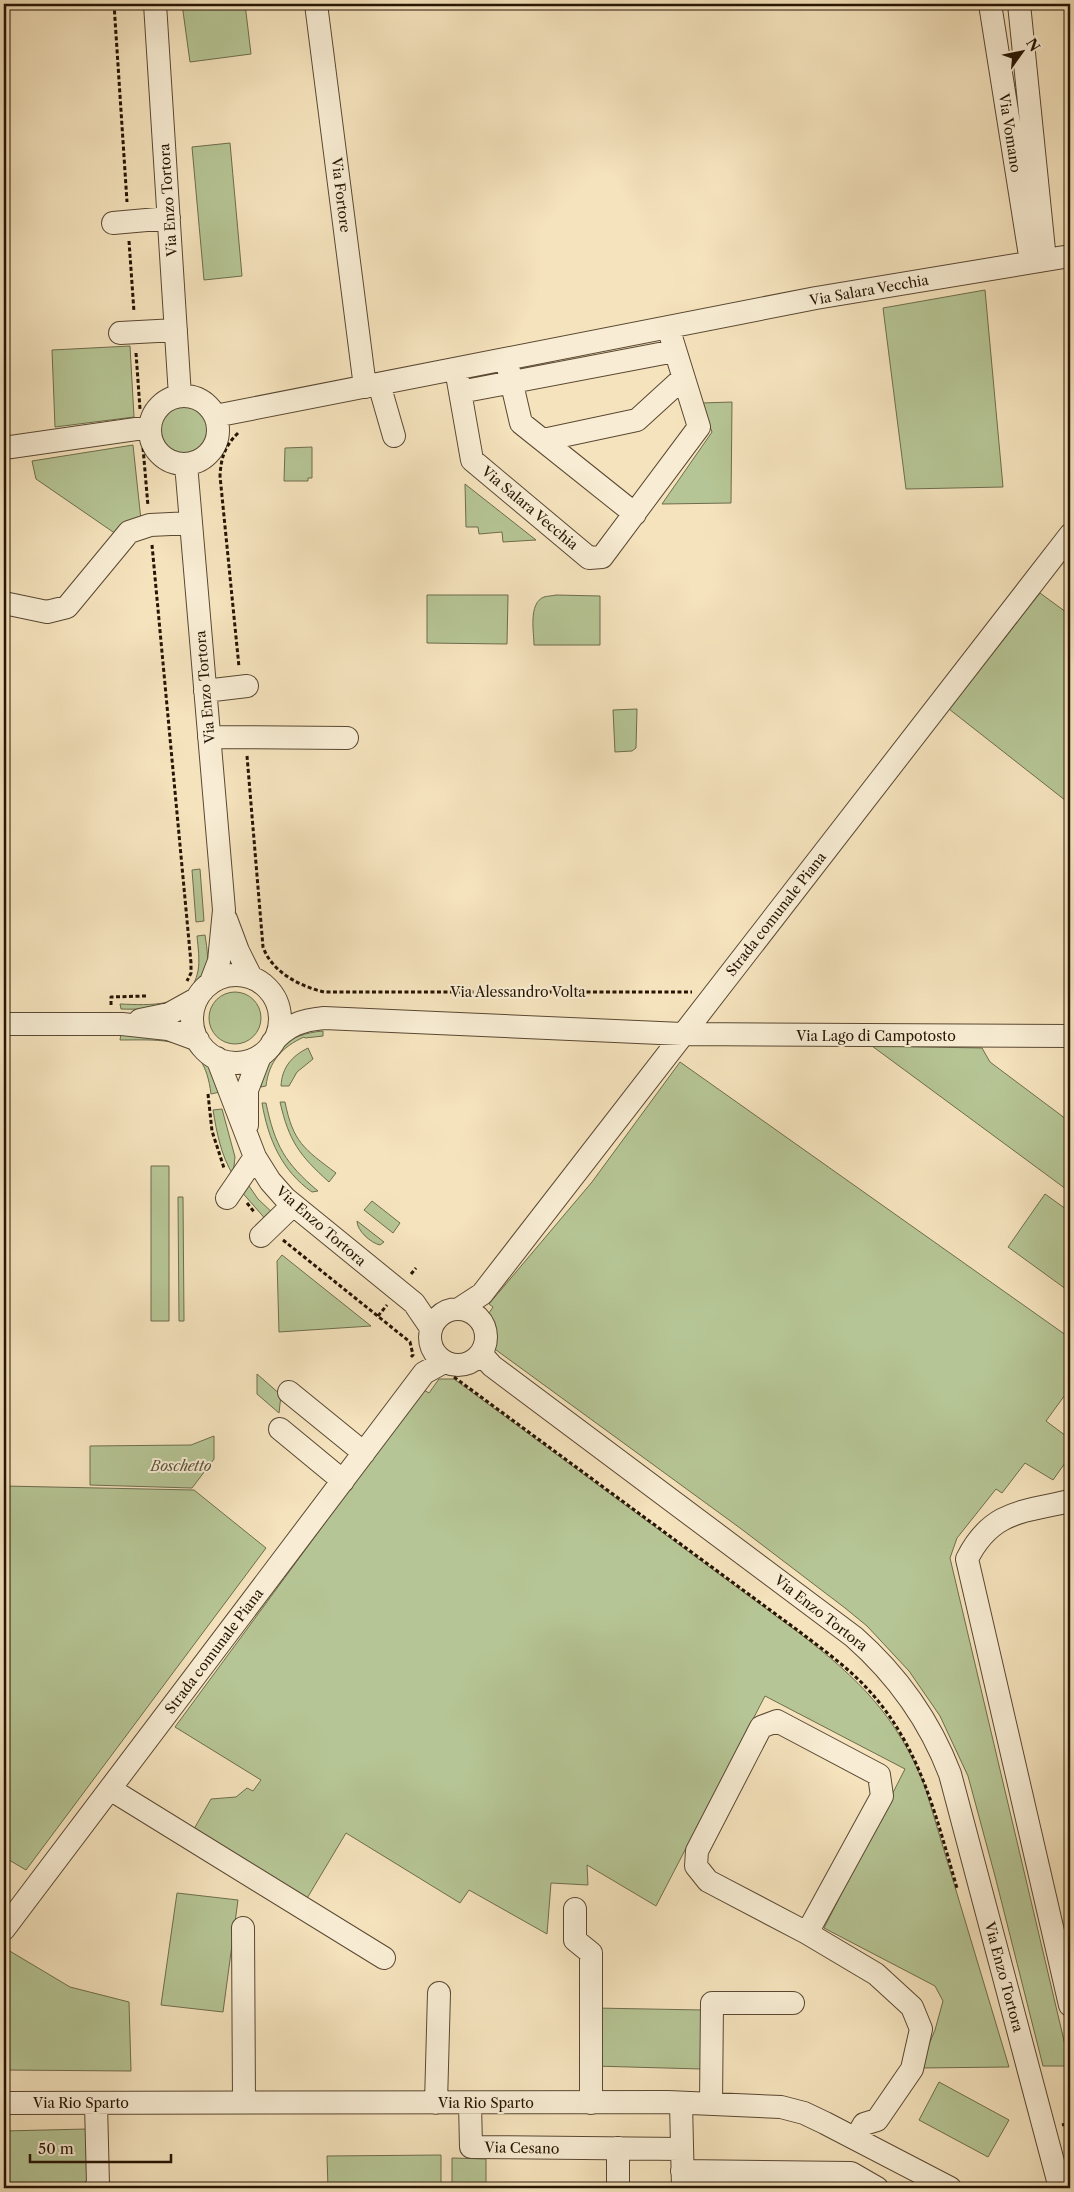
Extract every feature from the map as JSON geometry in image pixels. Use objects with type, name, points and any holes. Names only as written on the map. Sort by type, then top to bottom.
[{"type":"street","name":"Via Enzo Tortora","points":[[154,4],[180,396]]},
{"type":"street","name":"Via Fortore","points":[[316,4],[372,385],[394,436]]},
{"type":"street","name":"Via Vomano","points":[[990,4],[1038,261]]},
{"type":"street","points":[[1019,4],[1038,261]]},
{"type":"street","points":[[123,221],[169,218]]},
{"type":"street","name":"Via Salara Vecchia","points":[[215,416],[816,298],[1070,256]]},
{"type":"street","name":"Via Salara Vecchia","points":[[456,369],[472,460],[589,558],[602,557],[699,427],[668,327]]},
{"type":"street","points":[[130,332],[176,330]]},
{"type":"street","points":[[460,392],[675,351]]},
{"type":"street","points":[[506,359],[521,423],[634,514]]},
{"type":"street","points":[[543,440],[637,420],[683,378]]},
{"type":"street","points":[[4,448],[145,428],[160,406],[169,399],[180,396],[191,396],[201,400],[210,407],[218,426],[218,438],[214,448],[206,456],[197,462],[186,464],[168,460],[160,454],[145,428]]},
{"type":"street","name":"Via Enzo Tortora","points":[[186,464],[224,910],[219,961],[211,982]]},
{"type":"street","points":[[4,602],[47,612],[67,607],[129,532],[150,525],[191,523]]},
{"type":"street","name":"Strada comunale Piana","points":[[4,1929],[424,1373],[441,1323],[482,1294],[1070,534]]},
{"type":"street","points":[[205,691],[247,686]]},
{"type":"street","points":[[209,737],[347,738]]},
{"type":"street","name":"Via Enzo Tortora","points":[[224,910],[238,951],[251,978]]},
{"type":"street","points":[[4,1024],[169,1014],[190,992],[202,989],[211,982],[231,975],[251,978],[260,982],[274,998],[304,1012],[324,1018]]},
{"type":"street","points":[[190,992],[192,1020],[198,1040],[206,1051],[217,1058],[231,1062],[246,1061],[266,1049],[284,1030],[295,1024],[306,1020],[324,1018],[682,1034]]},
{"type":"street","points":[[266,1049],[280,1021],[274,998]]},
{"type":"street","points":[[117,1016],[168,1029],[198,1040]]},
{"type":"street","name":"Via Lago di Campotosto","points":[[682,1034],[1070,1036]]},
{"type":"street","name":"Via Enzo Tortora","points":[[247,1134],[248,1090],[266,1049]]},
{"type":"street","name":"Via Enzo Tortora","points":[[217,1058],[255,1157],[270,1181],[293,1205],[441,1323]]},
{"type":"street","points":[[227,1198],[255,1157]]},
{"type":"street","points":[[261,1236],[293,1205]]},
{"type":"street","points":[[479,1318],[466,1310],[441,1323],[438,1357],[446,1370],[476,1356],[485,1330],[479,1318],[478,1307],[482,1294]]},
{"type":"street","name":"Via Enzo Tortora","points":[[476,1356],[485,1360],[854,1636],[907,1692],[931,1731],[950,1774],[1060,2188]]},
{"type":"street","name":"Strada comunale Piana","points":[[424,1373],[446,1370]]},
{"type":"street","points":[[289,1392],[364,1453]]},
{"type":"street","points":[[280,1429],[343,1481]]},
{"type":"street","points":[[1070,1501],[1010,1515],[991,1525],[976,1540],[967,1559],[1070,2005]]},
{"type":"street","points":[[807,1933],[882,1796],[879,1775],[777,1722],[761,1727],[697,1851],[696,1866],[708,1881],[807,1933],[876,1974],[912,2007],[921,2029],[912,2069],[877,2120],[864,2124],[863,2143]]},
{"type":"street","points":[[110,1789],[384,1958]]},
{"type":"street","points":[[574,1909],[575,1940],[591,1954],[591,2103]]},
{"type":"street","points":[[243,1928],[244,2102]]},
{"type":"street","points":[[436,2102],[439,1992]]},
{"type":"street","points":[[711,2104],[712,2003],[793,2004]]},
{"type":"street","name":"Via Rio Sparto","points":[[4,2103],[681,2103],[781,2107],[804,2113],[863,2143],[920,2182],[950,2188]]},
{"type":"street","points":[[96,2103],[97,2187]]},
{"type":"street","name":"Via Cesano","points":[[470,2103],[471,2147],[682,2149]]},
{"type":"street","points":[[681,2103],[682,2180],[851,2173],[877,2188]]},
{"type":"street","points":[[1046,2188],[1049,2169],[1048,2143]]},
{"type":"street","points":[[1048,2143],[1067,2188]]},
{"type":"street","points":[[618,2148],[618,2188]]},
{"type":"path","points":[[114,4],[123,221],[130,332],[145,428],[150,525],[191,964],[190,992]]},
{"type":"path","name":"Via Alessandro Volta","points":[[324,992],[696,992],[704,1007]]},
{"type":"path","points":[[117,1016],[111,997],[151,996]]},
{"type":"path","points":[[446,1370],[582,1473],[800,1632],[861,1682],[894,1723],[916,1761],[931,1800],[958,1890]]},
{"type":"green space","points":[[182,4],[245,4],[251,54],[190,62]]},
{"type":"green space","points":[[230,143],[242,276],[204,280],[192,147]]},
{"type":"green space","points":[[985,290],[1003,487],[906,489],[883,308]]},
{"type":"green space","points":[[130,346],[134,417],[55,427],[52,350]]},
{"type":"green space","points":[[732,402],[731,503],[662,504],[712,432],[701,403]]},
{"type":"green space","points":[[180,405],[190,405],[203,412],[210,425],[210,435],[203,448],[190,455],[180,455],[171,451],[164,444],[160,435],[160,425],[164,416],[171,409]]},
{"type":"green space","points":[[133,445],[141,520],[116,534],[36,479],[32,461]]},
{"type":"green space","points":[[312,447],[312,478],[308,478],[308,481],[284,481],[285,448]]},
{"type":"green space","points":[[465,484],[536,540],[503,542],[502,532],[479,534],[478,527],[466,527]]},
{"type":"green space","points":[[1040,593],[1070,615],[1070,804],[949,709]]},
{"type":"green space","points":[[427,595],[508,595],[507,644],[427,643]]},
{"type":"green space","points":[[556,595],[600,596],[600,645],[534,645],[533,619],[536,605],[544,597]]},
{"type":"green space","points":[[637,709],[636,748],[632,751],[615,752],[613,710]]},
{"type":"green space","points":[[200,869],[204,921],[196,922],[192,870]]},
{"type":"green space","points":[[205,935],[208,957],[206,973],[197,988],[189,996],[156,1008],[121,1009],[120,1004],[156,1004],[178,998],[187,992],[194,983],[198,971],[197,936]]},
{"type":"green space","points":[[235,992],[245,994],[253,1000],[259,1008],[261,1018],[259,1028],[253,1036],[245,1042],[235,1044],[225,1042],[217,1036],[211,1028],[209,1018],[211,1008],[217,1000],[225,994]]},
{"type":"green space","points":[[323,1031],[323,1036],[304,1037],[283,1050],[270,1069],[266,1086],[261,1087],[268,1063],[281,1047],[299,1036]]},
{"type":"green space","points":[[121,1034],[168,1036],[190,1044],[200,1050],[207,1059],[220,1092],[211,1094],[207,1075],[201,1061],[192,1051],[181,1045],[168,1042],[120,1040]]},
{"type":"green space","points":[[872,1046],[982,1048],[990,1062],[1070,1122],[1070,1192]]},
{"type":"green space","points":[[308,1048],[313,1059],[297,1072],[289,1086],[281,1086],[283,1073],[289,1063]]},
{"type":"green space","points":[[680,1062],[1070,1338],[1070,1388],[1046,1421],[1070,1439],[1070,1456],[1053,1480],[1025,1463],[1002,1493],[996,1489],[957,1538],[950,1558],[1070,2066],[1043,2066],[968,1776],[940,1716],[909,1671],[867,1626],[845,1608],[740,1528],[492,1347],[492,1328],[487,1316],[493,1307],[489,1304],[592,1182]]},
{"type":"green space","points":[[280,1102],[285,1102],[292,1127],[302,1144],[336,1173],[329,1182],[310,1164],[297,1146],[287,1127]]},
{"type":"green space","points":[[262,1103],[266,1103],[273,1131],[283,1153],[297,1171],[318,1191],[312,1192],[301,1184],[278,1153],[268,1129]]},
{"type":"green space","points":[[222,1109],[235,1157],[233,1175],[225,1160],[220,1144],[213,1110]]},
{"type":"green space","points":[[151,1166],[169,1166],[169,1321],[151,1321]]},
{"type":"green space","points":[[247,1183],[258,1199],[275,1215],[268,1222],[240,1190]]},
{"type":"green space","points":[[1045,1194],[1070,1212],[1070,1292],[1008,1247]]},
{"type":"green space","points":[[178,1197],[183,1197],[184,1321],[179,1321]]},
{"type":"green space","points":[[372,1201],[400,1223],[393,1233],[364,1210]]},
{"type":"green space","points":[[357,1221],[384,1242],[380,1245],[369,1239],[359,1229]]},
{"type":"green space","points":[[282,1255],[371,1326],[279,1332],[277,1261]]},
{"type":"green space","points":[[257,1374],[281,1395],[279,1413],[257,1394]]},
{"type":"green space","points":[[439,1379],[454,1379],[799,1633],[858,1683],[889,1719],[902,1739],[925,1787],[1009,2067],[919,2068],[935,2030],[943,2001],[935,1986],[824,1928],[905,1769],[765,1696],[656,1906],[587,1865],[588,1885],[551,1883],[547,1934],[469,1890],[460,1903],[346,1833],[303,1905],[190,1836],[211,1799],[236,1797],[247,1788],[253,1791],[261,1780],[175,1727],[422,1391],[424,1390],[429,1393]]},
{"type":"green space","name":"Boschetto","points":[[214,1436],[214,1459],[192,1488],[90,1485],[90,1446],[191,1445]]},
{"type":"green space","points":[[4,1486],[194,1490],[266,1548],[26,1870],[4,1857]]},
{"type":"green space","points":[[177,1893],[238,1900],[223,2012],[161,2005]]},
{"type":"green space","points":[[8,1950],[70,1987],[129,2002],[131,2071],[4,2070],[4,1955]]},
{"type":"green space","points":[[594,2008],[703,2010],[701,2069],[593,2066]]},
{"type":"green space","points":[[939,2082],[1009,2120],[988,2157],[919,2120]]},
{"type":"green space","points":[[87,2129],[88,2181],[84,2186],[4,2185],[4,2131]]},
{"type":"green space","points":[[441,2155],[441,2188],[328,2188],[327,2156]]},
{"type":"green space","points":[[452,2158],[486,2159],[486,2188],[452,2188]]}]
